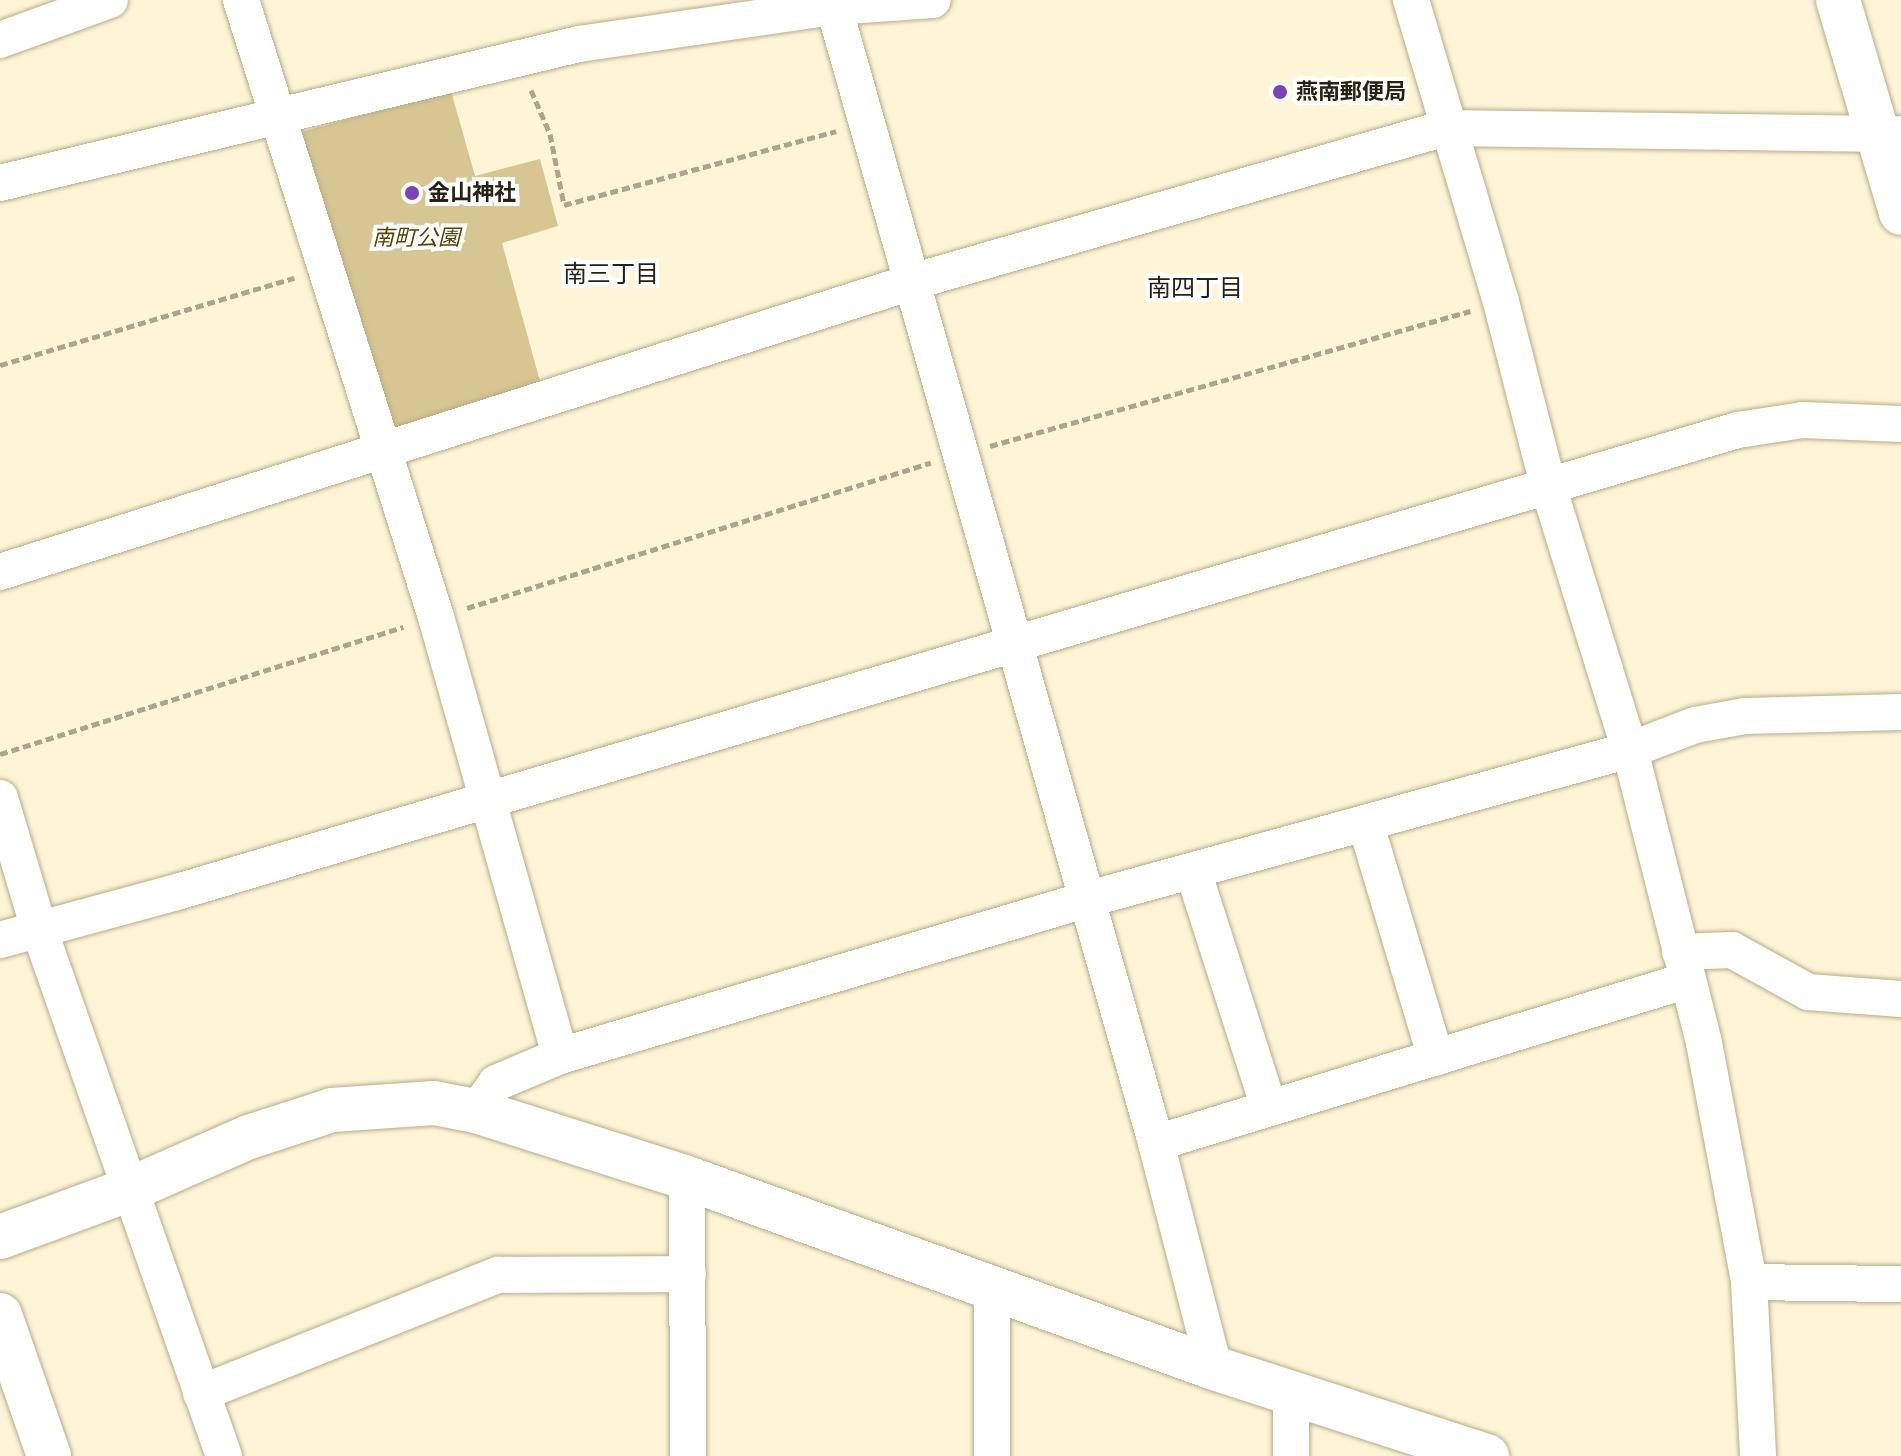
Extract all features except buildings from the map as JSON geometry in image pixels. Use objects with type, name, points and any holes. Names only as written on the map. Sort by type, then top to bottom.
[{"type":"main road","points":[[1838,0],[1890,134],[1901,213]]},
{"type":"main road","points":[[0,1237],[128,1190],[249,1137],[332,1110],[434,1103],[476,1111],[687,1178],[1214,1368],[1487,1456]]},
{"type":"main road","points":[[0,1315],[49,1456]]},
{"type":"street","points":[[0,40],[110,0]]},
{"type":"street","points":[[241,0],[275,116],[327,269],[436,617],[484,799],[560,1056]]},
{"type":"street","points":[[0,183],[579,44],[833,3],[933,0]]},
{"type":"street","points":[[1411,0],[1446,128],[1501,302],[1549,489],[1630,750],[1684,966],[1749,1282],[1758,1456]]},
{"type":"street","points":[[833,3],[1156,1143],[1214,1368]]},
{"type":"street","points":[[0,572],[382,447],[912,282],[1446,128],[1890,134]]},
{"type":"street","points":[[0,940],[1771,422],[1901,424]]},
{"type":"street","points":[[476,1111],[496,1083],[560,1056],[1085,900],[1630,750],[1720,719],[1901,712]]},
{"type":"street","points":[[0,798],[39,929],[128,1190],[224,1456]]},
{"type":"street","points":[[1366,825],[1436,1058]]},
{"type":"street","points":[[1193,871],[1269,1108]]},
{"type":"street","points":[[1156,1143],[1436,1058],[1732,950],[1792,985],[1823,996],[1901,999]]},
{"type":"street","points":[[687,1178],[688,1456]]},
{"type":"street","points":[[201,1393],[498,1275],[688,1274]]},
{"type":"street","points":[[1749,1282],[1901,1284]]},
{"type":"street","points":[[992,1290],[992,1456]]},
{"type":"street","points":[[1291,1393],[1291,1456]]},
{"type":"path","points":[[518,59],[550,134],[564,205],[866,123]]},
{"type":"path","points":[[0,365],[327,269]]},
{"type":"path","points":[[0,754],[960,454],[1501,302]]},
{"type":"green space","name":"南町公園","points":[[451,91],[475,176],[540,159],[558,226],[502,243],[543,392],[386,435],[297,133]]},
{"type":"place","name":"燕南郵便局","points":[[1280,92]]},
{"type":"place","name":"金山神社","points":[[412,193]]},
{"type":"district","name":"南三丁目","points":[[611,275]]},
{"type":"district","name":"南四丁目","points":[[1195,289]]}]
